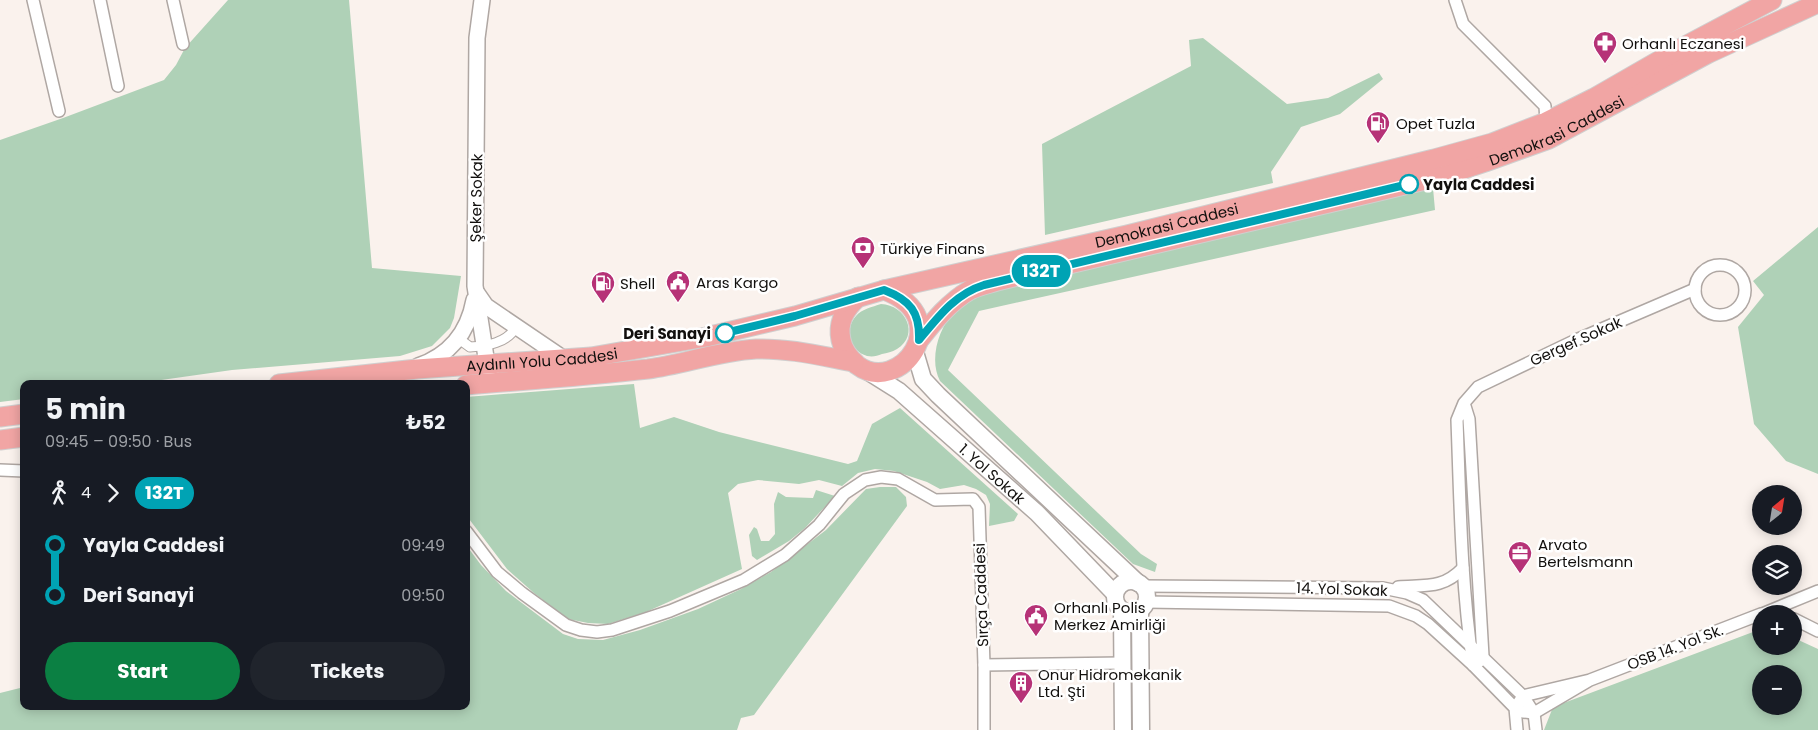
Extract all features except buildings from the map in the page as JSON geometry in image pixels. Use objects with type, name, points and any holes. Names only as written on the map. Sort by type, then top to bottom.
[{"type":"main road","name":"Demokrasi Caddesi","points":[[884,290],[1127,235],[1425,162],[1492,143],[1546,122],[1594,98],[1674,52],[1772,0]]},
{"type":"main road","name":"Demokrasi Caddesi","points":[[917,346],[939,316],[955,300],[972,289],[1446,175],[1486,162],[1548,139],[1709,53],[1818,2]]},
{"type":"main road","points":[[884,290],[895,294],[907,302],[916,313],[920,326],[917,346],[907,362],[884,372],[872,371],[849,358],[842,346],[839,332],[841,318],[848,306],[858,297],[884,290]]},
{"type":"main road","name":"Aydınlı Yolu Caddesi","points":[[316,380],[407,370],[474,352],[564,359],[633,350],[706,337],[795,316],[858,297]]},
{"type":"main road","name":"1. Yol Sokak","points":[[917,346],[924,379],[1140,584]]},
{"type":"main road","name":"Aydınlı Yolu Caddesi","points":[[470,385],[584,376],[658,367],[755,349],[785,349],[857,364]]},
{"type":"main road","name":"1. Yol Sokak","points":[[857,364],[899,391],[1037,513],[1115,594],[1116,603],[1122,610],[1123,730]]},
{"type":"main road","points":[[0,417],[20,414]]},
{"type":"main road","points":[[0,440],[20,438]]},
{"type":"main road","points":[[1037,513],[1051,500]]},
{"type":"main road","points":[[1115,594],[1124,582],[1133,581],[1140,584],[1146,594],[1143,606],[1141,730]]},
{"type":"main road","points":[[1122,610],[1131,613],[1143,606]]},
{"type":"street","points":[[33,0],[59,111]]},
{"type":"street","points":[[100,0],[118,86]]},
{"type":"street","points":[[172,0],[183,44]]},
{"type":"street","name":"Şeker Sokak","points":[[474,352],[477,38],[482,0]]},
{"type":"street","points":[[1455,0],[1463,24],[1545,106],[1546,122]]},
{"type":"street","points":[[1721,265],[1729,267],[1741,277],[1745,294],[1737,309],[1730,314],[1721,316],[1712,314],[1699,304],[1695,289],[1696,281],[1706,269],[1721,265]]},
{"type":"street","points":[[475,286],[478,296],[486,306],[564,359]]},
{"type":"street","points":[[475,286],[472,311],[465,330],[474,352],[491,374],[496,378],[510,381]]},
{"type":"street","name":"Gergef Sokak","points":[[1474,664],[1470,643],[1463,568],[1457,420],[1464,404],[1478,386],[1576,340],[1695,289]]},
{"type":"street","points":[[470,385],[474,352],[490,324],[496,321],[512,324]]},
{"type":"street","points":[[407,370],[435,360],[446,353],[474,352]]},
{"type":"street","points":[[1464,404],[1468,419],[1483,656],[1480,661],[1474,664]]},
{"type":"street","points":[[0,470],[20,471]]},
{"type":"street","name":"Sırça Caddesi","points":[[470,536],[497,572],[522,593],[566,625],[596,632],[612,630],[670,612],[744,580],[784,555],[819,525],[844,494],[865,480],[881,477],[898,479],[936,500],[973,498],[979,507],[984,730]]},
{"type":"street","points":[[1383,588],[1438,584],[1454,577],[1463,568]]},
{"type":"street","name":"14. Yol Sokak","points":[[1140,584],[1383,588],[1407,593],[1423,600],[1524,696],[1534,713],[1536,730]]},
{"type":"street","name":"OSB 14. Yol Sk.","points":[[1791,605],[1818,591]]},
{"type":"street","name":"14. Yol Sokak","points":[[1143,606],[1389,606],[1416,616],[1474,664],[1515,708]]},
{"type":"street","name":"OSB 14. Yol Sk.","points":[[1590,680],[1752,618]]},
{"type":"street","points":[[1802,623],[1818,631]]},
{"type":"street","points":[[984,665],[1122,663]]},
{"type":"street","points":[[1516,730],[1515,708],[1524,696],[1590,680]]},
{"type":"street","points":[[1515,708],[1523,712],[1534,713],[1590,680]]},
{"type":"green space","points":[[228,0],[349,0],[372,268],[461,276],[454,318],[450,328],[432,346],[400,356],[232,370],[161,380],[20,380],[20,400],[0,402],[0,140],[164,80],[176,65],[185,48]]},
{"type":"green space","points":[[1203,38],[1287,104],[1328,98],[1379,73],[1383,79],[1340,114],[1301,127],[1271,172],[1273,183],[1045,235],[1042,144],[1191,66],[1189,40]]},
{"type":"green space","points":[[1433,188],[1435,210],[979,311],[948,370],[1141,554],[1157,564],[1155,572],[1133,564],[940,381],[935,364],[935,354],[940,336],[948,319],[971,296]]},
{"type":"green space","points":[[1818,227],[1818,474],[1786,461],[1754,424],[1738,327],[1764,295],[1753,281]]},
{"type":"green space","points":[[881,304],[897,309],[903,315],[909,329],[908,336],[904,343],[895,350],[877,356],[867,356],[853,345],[850,327],[858,314],[867,308]]},
{"type":"green space","points":[[634,384],[640,428],[674,417],[719,432],[848,464],[857,461],[872,424],[900,408],[1018,514],[1014,521],[989,526],[990,504],[986,495],[976,489],[964,485],[940,489],[927,482],[894,471],[875,469],[858,473],[842,486],[819,480],[799,484],[758,480],[738,484],[728,493],[742,569],[646,612],[608,624],[568,619],[507,569],[470,520],[470,397]]},
{"type":"green space","points":[[896,487],[906,497],[907,506],[754,715],[741,718],[737,730],[0,730],[0,693],[20,688],[20,710],[470,710],[470,550],[506,591],[563,634],[578,639],[603,640],[640,630],[698,609],[741,589],[771,572],[826,530],[866,489]]},
{"type":"green space","points":[[816,490],[835,496],[805,528],[789,541],[757,560],[752,556],[749,535],[754,527],[757,529],[761,541],[769,541],[775,534],[774,504],[778,492],[786,497],[813,498]]},
{"type":"green space","points":[[1752,632],[1752,655],[1802,655],[1802,642],[1818,649],[1818,730],[1544,730],[1553,707]]},
{"type":"bus line","name":"132T","points":[[725,333],[795,316],[884,290],[895,294],[907,302],[916,313],[920,326],[919,340],[955,300],[972,289],[984,285],[1409,184]]},
{"type":"place","name":"Orhanlı Eczanesi","points":[[1605,64]]},
{"type":"place","name":"Opet Tuzla","points":[[1378,144]]},
{"type":"place","name":"Yayla Caddesi","points":[[1409,184]]},
{"type":"place","name":"Türkiye Finans","points":[[863,269]]},
{"type":"place","name":"Aras Kargo","points":[[678,303]]},
{"type":"place","name":"Shell","points":[[603,304]]},
{"type":"place","name":"Deri Sanayi","points":[[725,333]]},
{"type":"place","name":"Arvato Bertelsmann","points":[[1520,574]]},
{"type":"place","name":"Orhanlı Polis Merkez Amirliği","points":[[1036,637]]},
{"type":"place","name":"Onur Hidromekanik Ltd. Şti","points":[[1021,704]]}]
